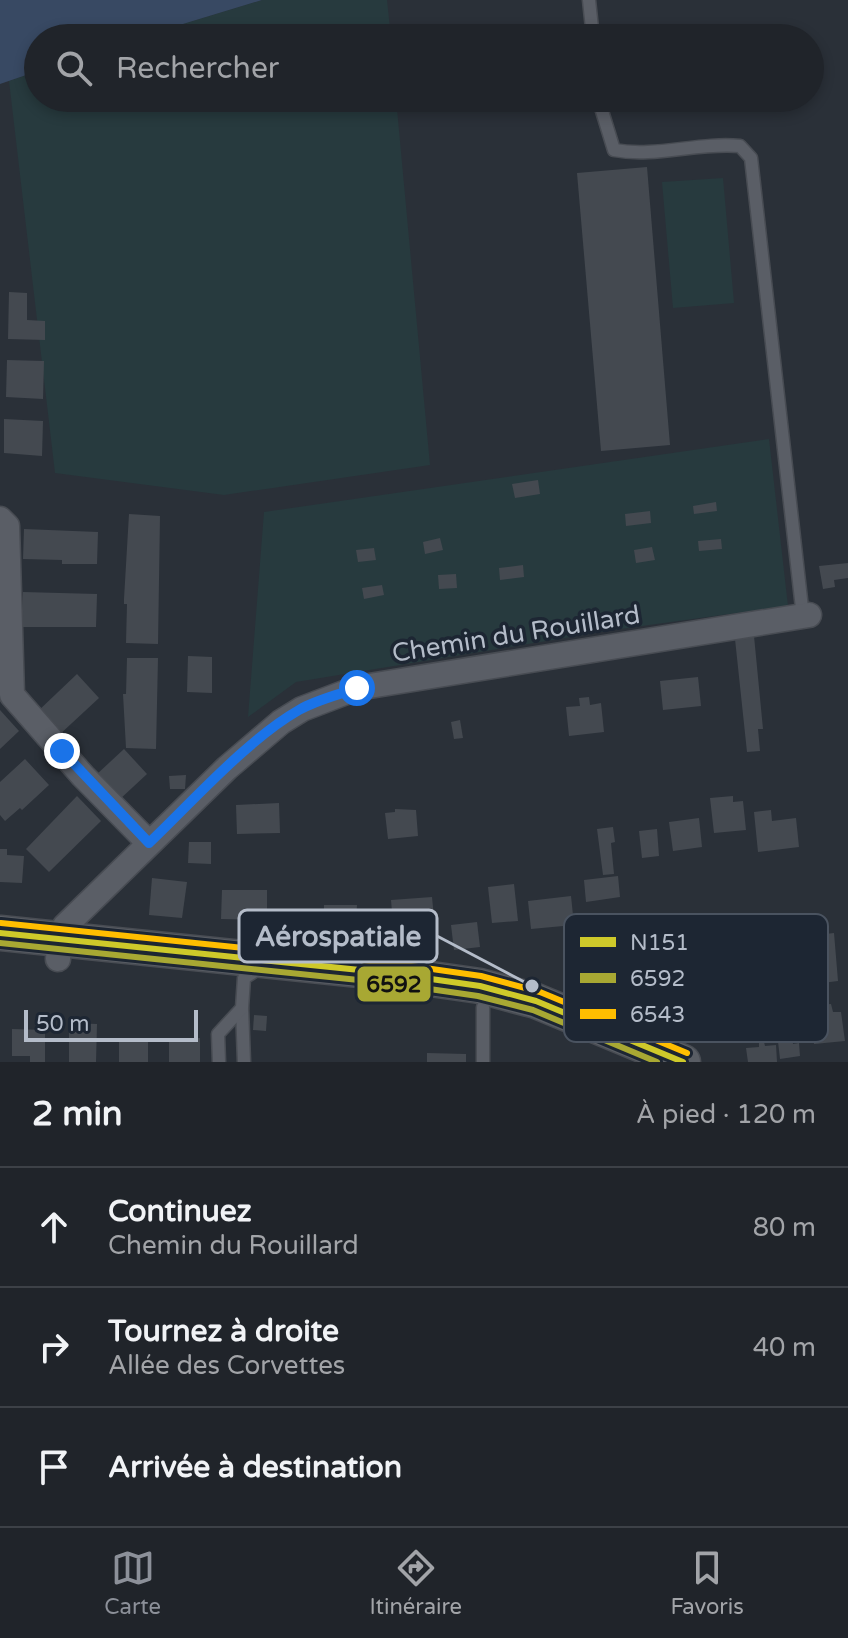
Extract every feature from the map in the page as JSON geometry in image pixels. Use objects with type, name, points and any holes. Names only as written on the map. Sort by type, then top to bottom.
[{"type":"main road","points":[[0,933],[59,949],[252,982],[434,998],[483,1007],[564,1034]]},
{"type":"main road","points":[[0,953],[59,949]]},
{"type":"main road","points":[[252,982],[447,980],[512,994],[564,1013]]},
{"type":"main road","points":[[582,1042],[630,1062]]},
{"type":"main road","points":[[635,1042],[683,1062]]},
{"type":"street","points":[[0,519],[7,526],[12,695],[83,776],[149,843]]},
{"type":"street","name":"Chemin du Rouillard","points":[[59,949],[65,926],[149,843],[227,768],[281,722],[302,709],[357,688],[806,616]]},
{"type":"lane","points":[[589,0],[592,24]]},
{"type":"lane","points":[[602,112],[614,150],[631,154],[715,143],[740,146],[751,158],[806,616]]},
{"type":"lane","points":[[219,1062],[218,1034],[252,982]]},
{"type":"lane","points":[[244,1062],[252,982]]},
{"type":"lane","points":[[483,1007],[483,1062]]},
{"type":"green space","points":[[262,0],[387,0],[390,24],[183,24]]},
{"type":"green space","points":[[24,76],[24,112],[397,112],[430,465],[224,495],[55,473],[9,81]]},
{"type":"green space","points":[[723,178],[734,303],[673,308],[662,182]]},
{"type":"green space","points":[[769,439],[788,606],[620,629],[296,682],[248,717],[264,512]]},
{"type":"water","points":[[0,0],[262,0],[183,24],[24,24],[24,76],[0,84]]},
{"type":"building","points":[[647,167],[670,445],[601,451],[577,173]]},
{"type":"building","points":[[9,292],[27,293],[27,320],[45,321],[45,340],[8,339]]},
{"type":"building","points":[[7,360],[44,361],[43,399],[6,397]]},
{"type":"building","points":[[4,419],[43,421],[42,456],[4,453]]},
{"type":"building","points":[[538,480],[540,494],[515,498],[512,484]]},
{"type":"building","points":[[716,502],[717,511],[694,514],[693,506]]},
{"type":"building","points":[[650,511],[651,523],[626,526],[625,514]]},
{"type":"building","points":[[129,514],[160,516],[158,644],[126,643],[127,604],[124,604],[124,599]]},
{"type":"building","points":[[24,529],[98,532],[97,564],[23,559]]},
{"type":"building","points":[[440,538],[443,550],[425,554],[423,542]]},
{"type":"building","points":[[721,539],[722,549],[699,551],[698,541]]},
{"type":"building","points":[[652,547],[655,560],[636,563],[634,550]]},
{"type":"building","points":[[374,548],[376,560],[358,562],[356,550]]},
{"type":"building","points":[[848,563],[848,578],[834,580],[835,587],[823,589],[819,566]]},
{"type":"building","points":[[523,565],[524,577],[500,580],[499,568]]},
{"type":"building","points":[[456,574],[457,588],[439,589],[438,575]]},
{"type":"building","points":[[382,585],[384,595],[364,599],[362,588]]},
{"type":"building","points":[[23,592],[97,594],[96,627],[22,627]]},
{"type":"building","points":[[754,636],[763,729],[758,729],[760,751],[747,752],[735,639]]},
{"type":"building","points":[[188,656],[212,657],[212,693],[187,692]]},
{"type":"building","points":[[127,658],[158,658],[156,749],[126,748],[123,694],[126,694]]},
{"type":"building","points":[[77,674],[99,698],[58,736],[36,713]]},
{"type":"building","points":[[698,677],[701,706],[663,710],[660,681]]},
{"type":"building","points":[[589,697],[590,705],[601,703],[604,732],[569,736],[566,707],[580,706],[579,698]]},
{"type":"building","points":[[0,710],[19,731],[0,749]]},
{"type":"building","points":[[460,720],[463,738],[454,739],[451,722]]},
{"type":"building","points":[[124,749],[147,774],[119,800],[96,775]]},
{"type":"building","points":[[25,759],[49,785],[5,821],[0,815],[0,782]]},
{"type":"building","points":[[186,775],[185,789],[170,789],[169,776]]},
{"type":"building","points":[[77,796],[101,821],[49,872],[26,849]]},
{"type":"building","points":[[733,796],[733,802],[743,801],[746,830],[714,833],[710,798]]},
{"type":"building","points":[[279,803],[280,833],[237,834],[236,805]]},
{"type":"building","points":[[395,809],[416,810],[418,836],[388,839],[385,813],[395,812]]},
{"type":"building","points":[[771,810],[772,821],[796,818],[799,847],[758,852],[754,812]]},
{"type":"building","points":[[699,818],[702,847],[673,851],[669,822]]},
{"type":"building","points":[[613,827],[614,874],[603,875],[597,829]]},
{"type":"building","points":[[657,829],[659,856],[642,858],[639,831]]},
{"type":"building","points":[[189,842],[211,842],[211,864],[188,863]]},
{"type":"building","points":[[0,849],[7,849],[7,855],[24,856],[22,883],[0,882]]},
{"type":"building","points":[[618,876],[620,897],[586,902],[584,880]]},
{"type":"building","points":[[152,878],[187,882],[182,918],[149,915]]},
{"type":"building","points":[[514,884],[518,921],[492,923],[488,887]]},
{"type":"building","points":[[222,890],[267,890],[267,920],[221,919]]},
{"type":"building","points":[[571,896],[573,914],[564,914],[564,926],[531,929],[528,901]]},
{"type":"building","points":[[432,897],[436,939],[407,941],[406,936],[394,936],[391,900]]},
{"type":"building","points":[[324,905],[357,905],[356,923],[324,922]]},
{"type":"building","points":[[477,922],[480,947],[454,950],[451,925]]},
{"type":"building","points":[[834,933],[838,981],[828,982],[828,934]]},
{"type":"building","points":[[828,1004],[831,1004],[833,1012],[841,1012],[845,1041],[814,1044],[828,1042]]},
{"type":"building","points":[[254,1015],[267,1016],[266,1031],[253,1030]]},
{"type":"building","points":[[69,1023],[97,1024],[96,1062],[69,1062]]},
{"type":"building","points":[[12,1029],[45,1030],[45,1062],[30,1062],[30,1056],[12,1056]]},
{"type":"building","points":[[119,1038],[148,1038],[148,1062],[119,1062]]},
{"type":"building","points":[[200,1038],[200,1062],[169,1062],[169,1039]]},
{"type":"building","points":[[764,1042],[765,1046],[776,1045],[777,1062],[748,1062],[746,1048],[759,1047],[759,1043]]},
{"type":"building","points":[[778,1042],[799,1043],[800,1056],[780,1059]]},
{"type":"building","points":[[427,1053],[466,1054],[466,1062],[427,1062]]},
{"type":"transit line","name":"6543","points":[[1,923],[390,963],[481,976],[564,1002]]},
{"type":"transit line","name":"N151","points":[[0,933],[389,973],[480,986],[536,1001],[564,1013]]},
{"type":"transit line","name":"6592","points":[[0,943],[388,983],[478,996],[533,1010],[564,1023]]},
{"type":"transit line","name":"6592","points":[[609,1042],[657,1062]]},
{"type":"transit line","name":"N151","points":[[635,1042],[683,1062]]},
{"type":"transit line","name":"6543","points":[[660,1042],[687,1053]]},
{"type":"place","name":"Aérospatiale","points":[[532,986]]},
{"type":"route","points":[[62,751],[149,843],[227,768],[281,722],[302,709],[357,688]]}]
